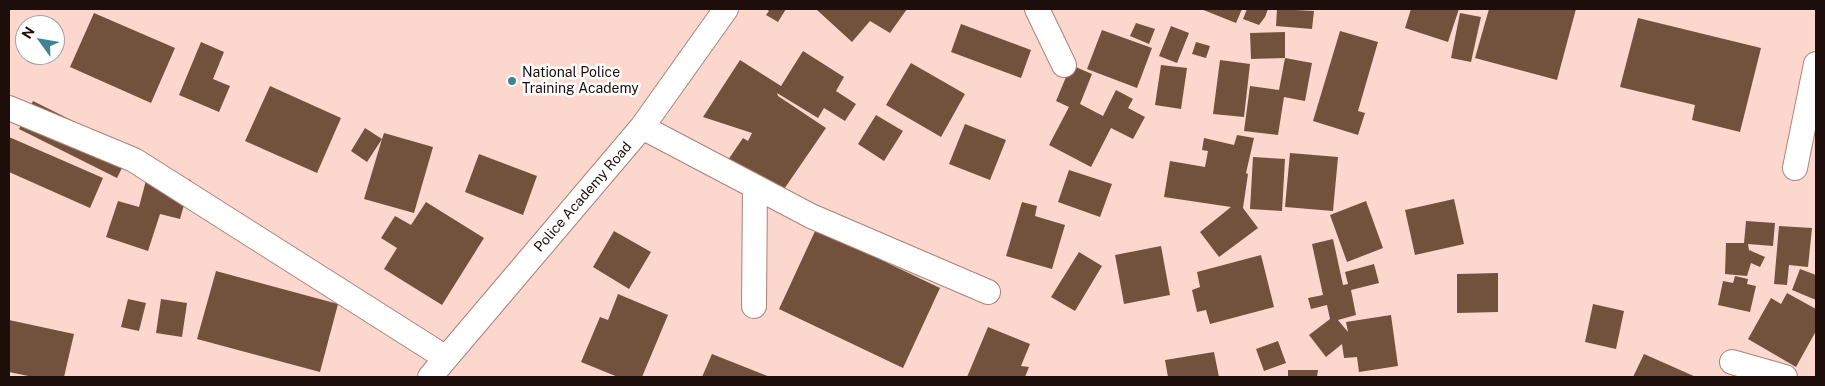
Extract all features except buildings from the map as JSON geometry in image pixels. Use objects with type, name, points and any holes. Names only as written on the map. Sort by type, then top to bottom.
[{"type":"street","name":"Police Academy Road","points":[[430,377],[642,127],[726,9]]},
{"type":"street","points":[[1037,9],[1064,65]]},
{"type":"street","points":[[1795,168],[1816,64]]},
{"type":"street","points":[[9,108],[134,160],[446,358]]},
{"type":"street","points":[[642,127],[811,216],[988,292]]},
{"type":"street","points":[[754,306],[755,186]]},
{"type":"street","points":[[1732,362],[1785,377]]},
{"type":"place","name":"National Police Training Academy","points":[[512,81]]}]
